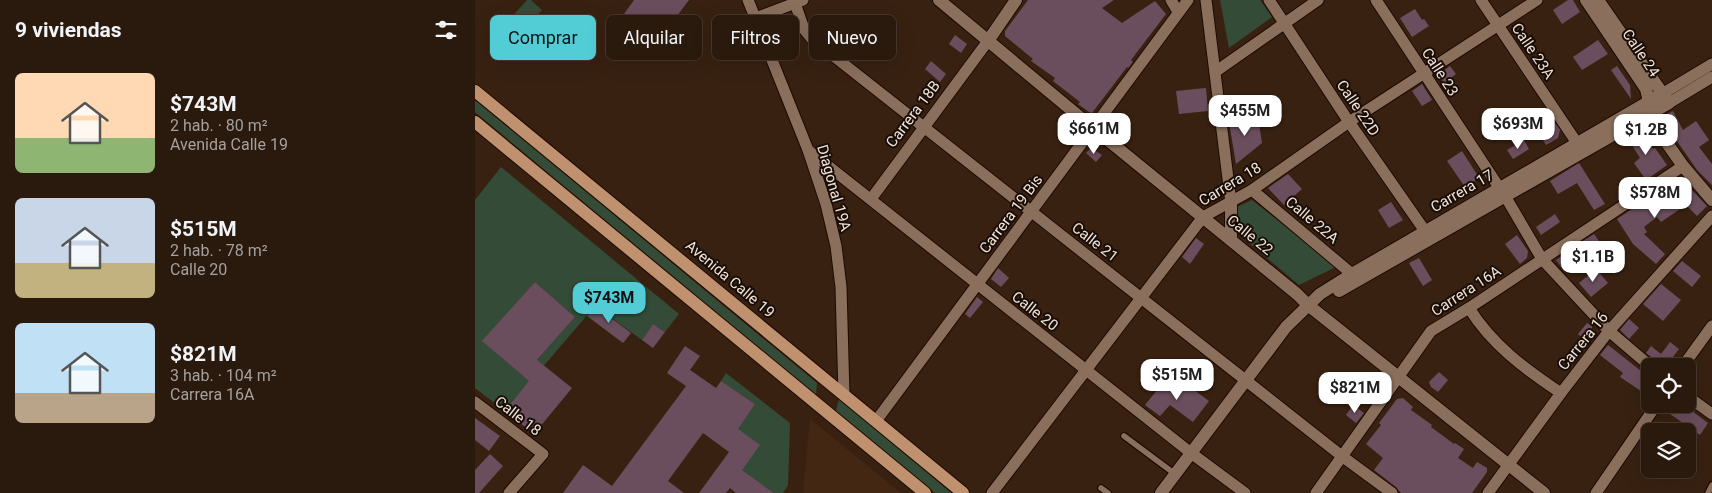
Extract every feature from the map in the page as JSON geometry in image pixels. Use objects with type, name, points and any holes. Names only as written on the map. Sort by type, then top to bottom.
[{"type":"main road","name":"Avenida Calle 19","points":[[475,91],[963,493]]},
{"type":"main road","points":[[475,122],[925,493]]},
{"type":"street","name":"Diagonal 19A","points":[[748,0],[755,15]]},
{"type":"street","name":"Calle 22","points":[[939,0],[1308,305],[1544,493]]},
{"type":"street","name":"Carrera 18B","points":[[871,199],[988,41],[1015,0]]},
{"type":"street","points":[[1171,0],[1183,6]]},
{"type":"street","points":[[1206,0],[1231,203],[1231,240]]},
{"type":"street","name":"Calle 22D","points":[[1269,0],[1349,122],[1425,231]]},
{"type":"street","points":[[1215,72],[1318,0]]},
{"type":"street","name":"Calle 23","points":[[1376,0],[1502,193],[1542,259],[1609,331],[1641,358]]},
{"type":"street","name":"Calle 23A","points":[[1481,0],[1577,143]]},
{"type":"street","name":"Carrera 18","points":[[992,493],[1203,217],[1252,190],[1349,122],[1537,0]]},
{"type":"street","name":"Calle 24","points":[[1586,0],[1646,89],[1655,126],[1683,166],[1712,200]]},
{"type":"street","name":"Calle 24","points":[[1598,0],[1665,98]]},
{"type":"street","points":[[764,15],[799,1]]},
{"type":"street","name":"Calle 21","points":[[799,1],[804,29],[812,39],[1343,457],[1393,493]]},
{"type":"street","name":"Carrera 19 Bis","points":[[876,422],[1183,6]]},
{"type":"street","name":"Diagonal 19A","points":[[773,60],[809,150],[826,204],[836,246],[841,287],[844,394]]},
{"type":"street","name":"Carrera 17","points":[[1308,305],[1326,298],[1353,283],[1502,193],[1650,108],[1712,64]]},
{"type":"street","name":"Carrera 17","points":[[1665,98],[1712,77]]},
{"type":"street","name":"Carrera 17","points":[[1161,493],[1286,327],[1320,294],[1425,231],[1502,193],[1577,143],[1650,108]]},
{"type":"street","name":"Calle 20","points":[[809,150],[1191,454],[1245,493]]},
{"type":"street","name":"Carrera 16A","points":[[1316,493],[1431,331],[1469,308],[1683,166]]},
{"type":"street","name":"Calle 22A","points":[[1252,190],[1352,274]]},
{"type":"street","name":"Carrera 16","points":[[1488,493],[1609,331],[1712,216]]},
{"type":"street","points":[[1469,308],[1480,326],[1502,349],[1523,368],[1561,393]]},
{"type":"street","points":[[1689,358],[1712,326]]},
{"type":"street","name":"Calle 18","points":[[475,402],[543,454],[509,493]]},
{"type":"street","points":[[1696,402],[1712,414]]},
{"type":"street","points":[[1596,493],[1651,413]]},
{"type":"lane","points":[[1124,436],[1175,474]]},
{"type":"lane","points":[[1708,493],[1712,484]]},
{"type":"lane","points":[[1101,488],[1108,493]]},
{"type":"shaded area","points":[[810,419],[901,493],[803,493]]},
{"type":"green space","points":[[527,0],[531,0],[542,10],[538,15],[513,15]]},
{"type":"green space","points":[[1220,0],[1260,0],[1272,17],[1229,48]]},
{"type":"green space","points":[[475,100],[817,383],[816,395],[475,112]]},
{"type":"green space","points":[[501,167],[679,314],[665,332],[653,324],[642,340],[595,306],[505,411],[475,388],[475,200]],"holes":[[[535,282],[575,317],[523,376],[483,341]]]},
{"type":"green space","points":[[1252,200],[1336,267],[1299,285],[1236,232],[1237,207]]},
{"type":"green space","points":[[726,373],[790,423],[788,485],[783,493],[774,493],[742,470],[726,421],[755,404],[721,381]]},
{"type":"green space","points":[[839,399],[951,493],[935,493],[836,411]]},
{"type":"building","points":[[634,0],[689,0],[678,15],[623,15]]},
{"type":"building","points":[[1028,0],[1114,0],[1102,8],[1122,23],[1155,1],[1166,14],[1131,60],[1133,62],[1127,67],[1092,113],[1078,104],[1080,102],[1053,81],[1055,78],[1031,61],[1033,59],[1005,36],[1005,31]]},
{"type":"building","points":[[1568,0],[1573,0],[1580,12],[1562,24],[1553,10]]},
{"type":"building","points":[[1415,9],[1422,20],[1424,19],[1429,26],[1412,37],[1400,18]]},
{"type":"building","points":[[955,35],[967,44],[961,53],[949,44]]},
{"type":"building","points":[[1598,40],[1608,54],[1582,70],[1573,57]]},
{"type":"building","points":[[931,61],[946,74],[940,82],[925,69]]},
{"type":"building","points":[[1450,66],[1456,74],[1444,83],[1438,75]]},
{"type":"building","points":[[1617,66],[1630,85],[1631,99],[1611,70]]},
{"type":"building","points":[[1422,84],[1432,100],[1422,106],[1412,91]]},
{"type":"building","points":[[1206,88],[1208,111],[1179,114],[1176,91]]},
{"type":"building","points":[[1673,111],[1683,130],[1696,121],[1709,140],[1699,147],[1712,164],[1712,185],[1697,170],[1662,122],[1660,118]]},
{"type":"building","points":[[1549,114],[1560,130],[1558,138],[1546,145],[1533,124]]},
{"type":"building","points":[[1114,116],[1126,123],[1119,133],[1106,128]]},
{"type":"building","points":[[1258,117],[1262,143],[1236,164],[1229,122]]},
{"type":"building","points":[[1636,131],[1643,133],[1653,149],[1655,148],[1667,165],[1646,180],[1634,163],[1640,158],[1627,137]]},
{"type":"building","points":[[1524,140],[1529,149],[1513,159],[1507,150]]},
{"type":"building","points":[[1091,148],[1102,155],[1096,162],[1086,153]]},
{"type":"building","points":[[1462,151],[1478,176],[1476,180],[1465,187],[1447,161]]},
{"type":"building","points":[[1579,163],[1605,204],[1594,210],[1577,183],[1558,194],[1550,181]]},
{"type":"building","points":[[1288,174],[1302,189],[1284,205],[1268,188]]},
{"type":"building","points":[[1663,188],[1675,204],[1691,189],[1707,206],[1697,216],[1686,205],[1661,222],[1657,217],[1644,227],[1647,232],[1644,234],[1665,254],[1656,264],[1633,244],[1617,219]]},
{"type":"building","points":[[1391,202],[1403,220],[1389,228],[1378,210]]},
{"type":"building","points":[[1555,214],[1560,222],[1541,235],[1536,227]]},
{"type":"building","points":[[1594,234],[1601,244],[1590,251],[1583,241]]},
{"type":"building","points":[[1517,235],[1528,251],[1527,258],[1520,264],[1505,244]]},
{"type":"building","points":[[1196,238],[1204,244],[1190,264],[1182,257]]},
{"type":"building","points":[[1568,252],[1576,262],[1564,271],[1556,260]]},
{"type":"building","points":[[1419,258],[1432,280],[1423,286],[1409,263]]},
{"type":"building","points":[[1682,261],[1701,276],[1692,287],[1673,271]]},
{"type":"building","points":[[998,268],[1009,278],[1001,287],[991,279]]},
{"type":"building","points":[[1596,269],[1608,283],[1591,297],[1579,283]]},
{"type":"building","points":[[535,282],[575,317],[537,360],[572,388],[534,434],[505,411],[529,381],[482,341]]},
{"type":"building","points":[[1661,284],[1681,300],[1663,321],[1643,304]]},
{"type":"building","points":[[977,297],[983,302],[970,318],[965,314]]},
{"type":"building","points":[[595,306],[631,333],[623,343],[587,316]]},
{"type":"building","points":[[1629,319],[1639,328],[1629,339],[1620,330]]},
{"type":"building","points":[[1587,323],[1592,326],[1592,334],[1586,341],[1578,334]]},
{"type":"building","points":[[653,324],[665,332],[653,348],[642,340]]},
{"type":"building","points":[[1670,342],[1679,349],[1672,358],[1653,358],[1646,353],[1651,346],[1661,354]]},
{"type":"building","points":[[1608,345],[1641,371],[1641,391],[1620,377],[1623,373],[1600,355]]},
{"type":"building","points":[[685,346],[700,356],[690,370],[716,388],[721,381],[755,404],[738,429],[760,445],[742,470],[774,493],[736,493],[730,488],[726,493],[699,493],[729,452],[703,433],[668,481],[684,493],[563,493],[583,465],[612,486],[686,386],[667,373]]},
{"type":"building","points":[[1439,372],[1448,380],[1438,392],[1431,387],[1429,382]]},
{"type":"building","points":[[1166,379],[1181,390],[1186,384],[1209,401],[1193,422],[1170,405],[1160,416],[1145,405]]},
{"type":"building","points":[[1403,398],[1413,407],[1411,410],[1432,425],[1431,427],[1464,449],[1458,458],[1473,468],[1477,462],[1487,468],[1487,472],[1472,493],[1401,493],[1374,470],[1383,458],[1366,444],[1381,425],[1379,423],[1397,399]]},
{"type":"building","points":[[1353,405],[1364,413],[1356,423],[1346,415]]},
{"type":"building","points":[[1669,413],[1695,413],[1708,423],[1700,435],[1696,432],[1696,423],[1683,423]]},
{"type":"building","points":[[475,418],[500,436],[489,451],[475,440]]},
{"type":"building","points":[[490,454],[503,466],[479,493],[475,493],[475,470]]}]
